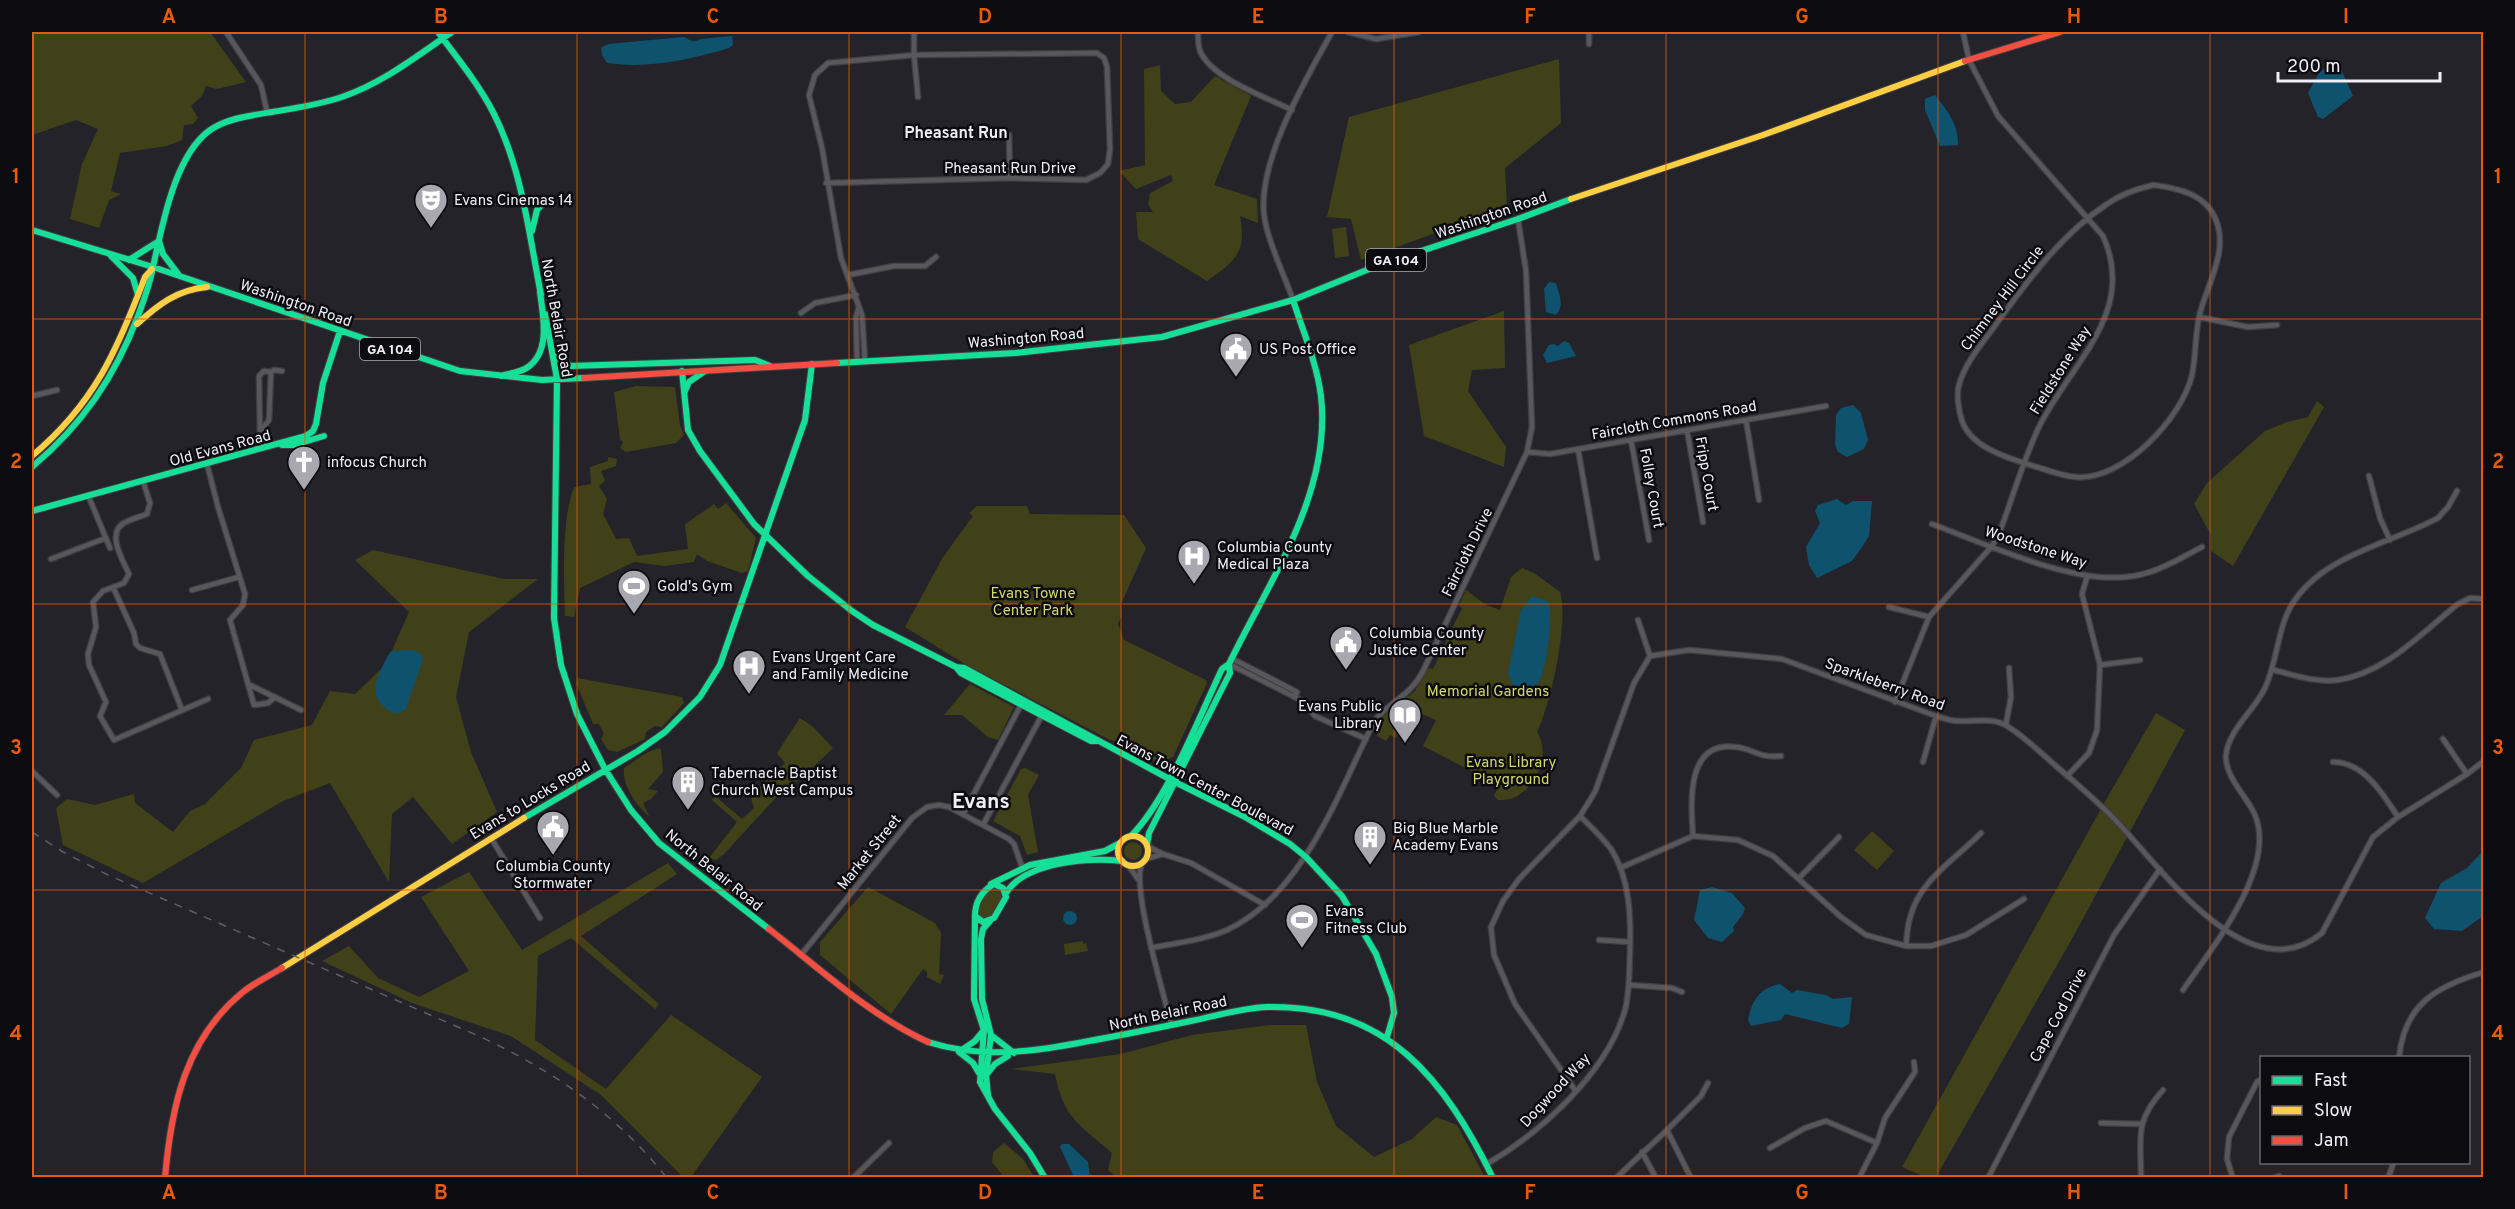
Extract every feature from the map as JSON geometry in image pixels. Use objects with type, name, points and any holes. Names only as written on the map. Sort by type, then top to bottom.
[{"type":"street","points":[[226,32],[261,85],[267,112]]},
{"type":"street","name":"North Belair Road","points":[[438,32],[487,102],[499,124],[525,204],[531,234],[557,379],[556,628],[561,665],[577,714],[605,769],[631,810],[659,843],[892,1024],[928,1043],[959,1052],[1012,1054],[1171,1025],[1231,1011],[1267,1007],[1296,1008],[1327,1013],[1387,1037],[1419,1061],[1441,1086],[1493,1178]]},
{"type":"street","points":[[32,466],[70,434],[89,411],[126,351],[152,279],[159,241],[184,162],[196,144],[214,128],[233,120],[316,104],[369,86],[405,66],[452,32]]},
{"type":"street","points":[[914,32],[918,97]]},
{"type":"street","points":[[1198,32],[1200,51],[1212,67],[1233,82],[1292,110]]},
{"type":"street","points":[[983,1075],[995,1064],[1012,1054],[997,1043],[991,1035],[978,985],[975,906],[991,884],[1022,867],[1105,851],[1131,836],[1144,823],[1172,780],[1230,673],[1230,661],[1306,503],[1319,467],[1323,435],[1321,395],[1293,300],[1264,220],[1265,184],[1272,154],[1332,32]]},
{"type":"street","points":[[1348,32],[1376,39],[1419,32]]},
{"type":"street","points":[[1589,32],[1589,44]]},
{"type":"street","name":"Fieldstone Way","points":[[1895,702],[1929,617],[1992,546],[2000,531],[2038,430],[2058,392],[2092,346],[2101,328],[2113,278],[2108,248],[2103,236],[1998,116],[1970,60],[1963,32]]},
{"type":"street","name":"Washington Road","points":[[32,230],[179,275],[460,371],[498,377],[542,380],[1015,353],[1162,337],[1293,300],[1379,265],[1518,219],[1588,192],[1763,135],[1970,60],[2060,32]]},
{"type":"street","name":"Pheasant Run Drive","points":[[826,183],[1010,178],[1086,180],[1100,173],[1108,164],[1110,149],[1107,67],[1104,57],[1096,53],[914,54],[828,63],[815,75],[809,95],[822,148],[826,183],[842,258],[862,315],[866,362]]},
{"type":"street","points":[[1009,135],[1010,178]]},
{"type":"street","name":"Chimney Hill Circle","points":[[2153,185],[2178,188],[2200,199],[2216,219],[2221,236],[2219,255],[2199,317],[2192,376],[2182,402],[2165,426],[2138,452],[2096,475],[2077,478],[2025,463],[1987,448],[1962,422],[1958,386],[1971,359],[2037,269],[2058,245],[2088,219],[2120,196],[2153,185]]},
{"type":"street","points":[[531,234],[537,210],[546,200]]},
{"type":"street","name":"Faircloth Drive","points":[[1151,948],[1227,930],[1265,905],[1306,857],[1375,720],[1385,709],[1416,686],[1527,452],[1532,427],[1526,271],[1518,219]]},
{"type":"street","points":[[129,260],[159,241]]},
{"type":"street","points":[[159,241],[163,254],[179,275]]},
{"type":"street","points":[[109,254],[133,278],[138,296]]},
{"type":"street","points":[[848,275],[894,266],[925,266],[936,257]]},
{"type":"street","points":[[32,456],[74,416],[99,383],[121,342],[145,277],[153,267]]},
{"type":"street","points":[[135,326],[165,298],[183,291],[213,287]]},
{"type":"street","points":[[498,377],[527,368],[538,357],[543,346],[540,292]]},
{"type":"street","points":[[801,313],[815,303],[855,294]]},
{"type":"street","name":"Pheasant Run Drive","points":[[857,362],[856,317],[859,307]]},
{"type":"street","points":[[2199,317],[2248,327],[2277,325]]},
{"type":"street","name":"Old Evans Road","points":[[32,511],[306,436],[313,431],[323,383],[340,331]]},
{"type":"street","name":"Washington Road","points":[[554,356],[571,366],[755,360],[772,367]]},
{"type":"street","name":"Evans to Locks Road","points":[[165,1178],[171,1121],[178,1088],[202,1037],[222,1011],[251,987],[659,736],[700,697],[720,665],[806,417],[812,364]]},
{"type":"street","points":[[684,397],[689,382],[707,370]]},
{"type":"street","points":[[264,448],[260,432],[259,376],[264,371],[282,371]]},
{"type":"street","points":[[682,371],[684,397]]},
{"type":"street","points":[[260,432],[269,420],[271,372]]},
{"type":"street","points":[[32,396],[57,390]]},
{"type":"street","name":"Evans Town Center Boulevard","points":[[684,397],[688,430],[728,491],[765,535],[808,576],[859,615],[873,625],[956,667],[964,668],[1091,741],[1098,741],[1245,817],[1290,844],[1306,857],[1342,896],[1376,954],[1392,997],[1394,1013],[1387,1037]]},
{"type":"street","name":"Faircloth Commons Road","points":[[1527,452],[1542,455],[1826,406]]},
{"type":"street","points":[[1746,420],[1759,500]]},
{"type":"street","name":"Fripp Court","points":[[1687,430],[1703,522]]},
{"type":"street","points":[[278,445],[292,447],[314,435],[324,436]]},
{"type":"street","name":"Folley Court","points":[[1631,440],[1649,540]]},
{"type":"street","points":[[1578,449],[1597,558]]},
{"type":"street","points":[[207,464],[245,594],[244,600],[230,620],[254,705],[268,703],[275,697]]},
{"type":"street","points":[[2369,476],[2380,518],[2390,540]]},
{"type":"street","points":[[143,481],[150,503],[147,514],[127,521],[120,526],[116,535],[116,543],[129,574],[124,583],[103,591],[93,602],[96,627],[88,654],[89,665],[106,702],[100,716],[114,740],[208,699]]},
{"type":"street","points":[[2183,990],[2224,930],[2248,885],[2261,844],[2260,830],[2254,813],[2226,766],[2226,753],[2238,725],[2258,701],[2274,670],[2290,608],[2301,593],[2342,560],[2438,518],[2448,507],[2457,491]]},
{"type":"street","points":[[88,495],[110,548]]},
{"type":"street","name":"Woodstone Way","points":[[1932,524],[2087,577],[2125,577],[2146,573],[2165,567],[2202,547]]},
{"type":"street","points":[[51,559],[106,538]]},
{"type":"street","points":[[192,590],[239,577]]},
{"type":"street","points":[[2067,776],[2089,753],[2097,730],[2100,665],[2082,594],[2087,577]]},
{"type":"street","points":[[113,587],[134,633],[136,644],[140,648],[160,654],[182,710]]},
{"type":"street","points":[[2274,670],[2301,677],[2337,680],[2366,671],[2391,659],[2458,604],[2470,598],[2484,599]]},
{"type":"street","points":[[1889,607],[1929,617]]},
{"type":"street","points":[[1575,1090],[1515,1004],[1494,956],[1491,927],[1503,901],[1519,879],[1580,816],[1595,792],[1634,683],[1650,656],[1638,620]]},
{"type":"street","name":"Sparkleberry Road","points":[[1650,656],[1689,650],[1782,659],[1936,716],[1958,721],[1988,720],[2006,724]]},
{"type":"street","points":[[2100,665],[2140,660]]},
{"type":"street","points":[[1230,661],[1296,694],[1312,715],[1366,739]]},
{"type":"street","points":[[2008,668],[2010,697],[2006,724],[2118,822],[2185,895],[2224,930],[2267,950],[2296,949],[2311,942],[2322,933],[2373,837],[2398,817],[2484,761]]},
{"type":"street","points":[[248,684],[301,710]]},
{"type":"street","points":[[963,814],[1023,702]]},
{"type":"street","points":[[983,825],[1043,713]]},
{"type":"street","points":[[1923,762],[1936,716]]},
{"type":"street","points":[[2443,739],[2467,774]]},
{"type":"street","points":[[1693,836],[1692,782],[1702,760],[1716,748],[1737,747],[1764,758],[1780,756]]},
{"type":"street","points":[[2333,762],[2344,762],[2359,770],[2380,790],[2398,817]]},
{"type":"street","points":[[32,771],[57,795]]},
{"type":"street","points":[[1138,879],[1149,833],[1172,780]]},
{"type":"street","name":"Market Street","points":[[801,955],[898,833],[917,813],[927,807],[939,805],[963,814],[1011,840],[1022,867]]},
{"type":"street","name":"Dogwood Way","points":[[1487,1164],[1537,1130],[1591,1073],[1612,1041],[1625,1010],[1629,985],[1630,942],[1627,890],[1611,850],[1580,816]]},
{"type":"street","points":[[1906,946],[1910,917],[1923,891],[1944,866],[1981,833]]},
{"type":"street","points":[[1131,836],[1140,838],[1162,854],[1191,863],[1265,905]]},
{"type":"street","points":[[1620,868],[1693,836],[1738,840],[1773,856],[1841,917],[1866,934],[1906,946],[1930,946],[1966,935],[2024,899]]},
{"type":"street","points":[[1799,878],[1839,837]]},
{"type":"street","points":[[491,838],[540,918]]},
{"type":"street","points":[[1120,843],[1118,851],[1138,879],[1151,948],[1171,1025]]},
{"type":"street","points":[[1045,1178],[1030,1153],[989,1098],[983,1075],[984,1030],[974,999],[978,985],[983,929],[1005,900],[1013,881],[1033,871],[1099,859],[1125,863],[1144,861],[1162,854]]},
{"type":"street","name":"Cape Cod Drive","points":[[1988,1178],[2114,935],[2160,868]]},
{"type":"street","points":[[991,884],[1001,886],[1006,893]]},
{"type":"street","points":[[975,916],[983,922],[990,921]]},
{"type":"street","points":[[1599,940],[1630,942]]},
{"type":"street","points":[[2400,1056],[2401,1043],[2413,1013],[2430,995],[2453,981],[2484,972]]},
{"type":"street","points":[[1629,985],[1672,988],[1682,992]]},
{"type":"street","points":[[983,1075],[971,1061],[959,1052],[975,1041],[984,1030]]},
{"type":"street","points":[[985,1054],[991,1035]]},
{"type":"street","points":[[1858,1178],[1877,1143],[1885,1118],[1915,1072],[1914,1062]]},
{"type":"street","points":[[2233,1178],[2227,1159],[2229,1137],[2260,1080]]},
{"type":"street","points":[[1616,1178],[1701,1096],[1708,1083]]},
{"type":"street","points":[[2142,1178],[2141,1124],[2148,1107],[2163,1090]]},
{"type":"street","points":[[1770,1149],[1805,1128],[1826,1121],[1877,1143]]},
{"type":"street","points":[[2101,1123],[2141,1124]]},
{"type":"street","points":[[1667,1130],[1691,1178]]},
{"type":"street","points":[[852,1178],[889,1143]]},
{"type":"street","points":[[1642,1152],[1656,1178]]},
{"type":"green space","points":[[32,32],[210,32],[246,82],[217,89],[206,86],[202,96],[191,106],[198,118],[193,124],[184,125],[182,140],[167,146],[120,153],[111,191],[121,194],[109,200],[99,228],[70,219],[82,164],[98,129],[76,120],[32,135]]},
{"type":"green space","points":[[1559,59],[1561,123],[1505,168],[1507,207],[1361,260],[1351,219],[1327,217],[1349,117]]},
{"type":"green space","points":[[1160,65],[1161,91],[1175,104],[1191,102],[1215,76],[1251,96],[1214,185],[1257,199],[1258,223],[1240,216],[1242,239],[1237,255],[1225,268],[1207,281],[1138,239],[1136,212],[1153,212],[1148,204],[1150,193],[1173,181],[1171,175],[1136,189],[1119,171],[1145,165],[1144,69]]},
{"type":"green space","points":[[1346,227],[1349,256],[1335,258],[1332,229]]},
{"type":"green space","points":[[1504,311],[1505,368],[1472,370],[1468,391],[1506,447],[1504,467],[1424,436],[1409,345]]},
{"type":"green space","points":[[636,386],[675,387],[680,425],[684,435],[676,443],[626,452],[620,448],[623,442],[620,439],[614,392]]},
{"type":"green space","points":[[2317,401],[2324,407],[2233,566],[2211,551],[2211,535],[2194,504],[2207,483],[2265,431],[2308,417]]},
{"type":"green space","points":[[608,457],[617,459],[616,466],[601,471],[605,481],[599,486],[607,499],[603,514],[616,539],[629,538],[637,556],[688,549],[685,525],[714,504],[718,509],[726,503],[756,538],[748,571],[742,573],[707,561],[697,554],[694,562],[665,566],[634,562],[580,588],[574,617],[565,616],[564,550],[570,501],[574,487],[591,484],[590,467],[608,461]]},
{"type":"green space","name":"Evans Towne Center Park","points":[[977,506],[1027,506],[1030,514],[1124,515],[1146,548],[1121,604],[1122,615],[1118,624],[1124,640],[1206,680],[1207,683],[1173,757],[1158,763],[1108,739],[968,666],[905,627],[943,557],[973,516],[969,513]]},
{"type":"green space","points":[[373,550],[504,579],[538,579],[469,632],[456,697],[471,752],[497,812],[452,844],[413,797],[392,814],[389,882],[330,783],[283,801],[143,883],[63,845],[56,808],[67,799],[95,805],[134,794],[135,803],[173,832],[190,811],[205,804],[241,768],[254,740],[312,725],[330,691],[355,694],[386,664],[409,612],[355,560]]},
{"type":"green space","name":"Memorial Gardens","points":[[1522,568],[1534,573],[1560,592],[1562,622],[1560,642],[1553,683],[1537,732],[1542,743],[1541,766],[1529,787],[1510,799],[1498,800],[1494,796],[1497,789],[1477,774],[1423,746],[1436,720],[1411,709],[1396,738],[1390,735],[1386,741],[1374,731],[1382,716],[1415,691],[1428,668],[1433,669],[1462,608],[1459,606],[1466,590],[1486,605],[1500,610],[1511,577]]},
{"type":"green space","points":[[577,678],[682,697],[684,703],[662,727],[655,726],[646,732],[645,739],[617,752],[608,750],[601,739],[604,734],[599,724],[593,724],[576,683]]},
{"type":"green space","points":[[970,684],[1014,707],[998,740],[988,737],[962,715],[944,715]]},
{"type":"green space","points":[[2156,713],[2185,730],[2073,937],[1936,1177],[1925,1177],[1902,1167],[2107,798]]},
{"type":"green space","points":[[800,718],[812,726],[833,748],[804,776],[782,791],[724,854],[716,860],[709,858],[737,822],[712,800],[715,796],[742,819],[754,808],[751,799],[785,763],[777,753]]},
{"type":"green space","points":[[658,748],[661,749],[663,772],[648,789],[658,791],[651,799],[643,803],[649,816],[639,807],[631,794],[625,781],[624,768]]},
{"type":"green space","points":[[1025,768],[1039,775],[1028,795],[1038,852],[1027,855],[1020,836],[993,821],[1021,769]]},
{"type":"green space","points":[[1872,831],[1894,851],[1877,870],[1854,850]]},
{"type":"green space","points":[[1129,842],[1137,842],[1142,847],[1140,858],[1129,860],[1124,855],[1124,847]]},
{"type":"green space","points":[[668,863],[677,874],[581,936],[659,1004],[655,1009],[571,938],[538,956],[535,1040],[606,1089],[671,1015],[762,1077],[691,1177],[683,1177],[601,1095],[511,1036],[412,1003],[322,961],[349,946],[378,978],[419,997],[469,971],[421,897],[469,872],[522,950]]},
{"type":"green space","points":[[993,886],[1000,888],[1002,898],[992,916],[983,919],[977,914],[978,907]]},
{"type":"green space","points":[[868,887],[935,923],[941,933],[939,974],[944,975],[940,984],[927,977],[927,972],[923,969],[891,1014],[820,955],[820,942]]},
{"type":"green space","points":[[1083,941],[1088,951],[1065,955],[1064,944]]},
{"type":"green space","points":[[1269,1025],[1306,1025],[1317,1082],[1336,1126],[1374,1157],[1412,1139],[1436,1117],[1457,1125],[1485,1177],[1116,1177],[1108,1170],[1112,1153],[1074,1120],[1063,1101],[1055,1074],[1011,1069],[1121,1054],[1192,1035]]},
{"type":"green space","points":[[1004,1143],[1023,1159],[1034,1177],[1004,1177],[992,1162],[993,1152]]},
{"type":"water","points":[[732,36],[733,45],[729,48],[684,60],[653,64],[607,63],[601,48],[608,44],[684,37],[694,41]]},
{"type":"water","points":[[2329,65],[2341,69],[2353,96],[2323,119],[2318,117],[2308,93],[2319,73]]},
{"type":"water","points":[[1935,95],[1954,124],[1958,145],[1940,146],[1925,110],[1925,99]]},
{"type":"water","points":[[1549,282],[1556,283],[1560,296],[1561,304],[1556,315],[1546,312],[1544,289]]},
{"type":"water","points":[[1564,341],[1569,343],[1576,356],[1547,363],[1543,355],[1549,345],[1558,346]]},
{"type":"water","points":[[1853,405],[1861,413],[1868,440],[1864,449],[1847,457],[1838,452],[1835,445],[1836,415],[1841,408]]},
{"type":"water","points":[[1837,499],[1846,505],[1853,501],[1872,501],[1869,536],[1852,561],[1817,578],[1809,565],[1806,547],[1820,523],[1815,511],[1818,505]]},
{"type":"water","points":[[1532,596],[1547,601],[1550,606],[1550,625],[1546,659],[1540,679],[1536,687],[1527,689],[1513,686],[1508,673],[1521,610]]},
{"type":"water","points":[[413,650],[421,654],[423,659],[406,709],[397,714],[386,709],[379,702],[376,694],[378,678],[391,651]]},
{"type":"water","points":[[2483,851],[2483,916],[2462,931],[2434,929],[2425,918],[2441,883],[2467,868]]},
{"type":"water","points":[[1712,887],[1732,893],[1745,908],[1733,927],[1734,931],[1722,942],[1708,938],[1694,920],[1700,890]]},
{"type":"water","points":[[1067,911],[1073,911],[1077,918],[1073,925],[1067,925],[1063,921],[1063,915]]},
{"type":"water","points":[[1780,984],[1792,993],[1797,990],[1826,995],[1833,999],[1852,997],[1849,1024],[1842,1028],[1785,1014],[1781,1020],[1751,1026],[1748,1020],[1758,996],[1767,988]]},
{"type":"water","points":[[1062,1144],[1069,1144],[1088,1162],[1090,1177],[1074,1177],[1060,1147]]},
{"type":"railway","points":[[32,832],[63,852],[108,875],[508,1050],[559,1080],[605,1114],[626,1133],[667,1178]]},
{"type":"traffic: fast","points":[[438,32],[481,91],[503,133],[518,178],[541,295]]},
{"type":"traffic: fast","points":[[153,267],[176,180],[193,148],[207,132],[233,120],[318,104],[357,91],[399,68],[452,32]]},
{"type":"traffic: fast","points":[[837,363],[1015,353],[1162,337],[1293,300],[1379,265],[1571,199]]},
{"type":"traffic: fast","points":[[532,231],[537,210],[546,200]]},
{"type":"traffic: fast","points":[[32,230],[153,267],[460,371],[542,380],[584,378]]},
{"type":"traffic: fast","points":[[129,260],[159,241],[163,254],[179,275]]},
{"type":"traffic: fast","points":[[111,256],[133,278],[138,295]]},
{"type":"traffic: fast","points":[[32,467],[81,417],[108,380],[138,316],[153,267]]},
{"type":"traffic: fast","points":[[501,376],[525,369],[540,352],[544,332],[540,292]]},
{"type":"traffic: fast","points":[[1131,836],[1145,820],[1170,780],[1222,669],[1229,664],[1279,568],[1307,502],[1317,467],[1322,432],[1321,396],[1313,360],[1293,300]]},
{"type":"traffic: fast","points":[[545,314],[557,379],[554,618],[561,665],[577,714],[605,769],[631,810],[659,843],[769,929]]},
{"type":"traffic: fast","points":[[32,511],[306,436],[313,431],[316,424],[323,383],[340,331]]},
{"type":"traffic: fast","points":[[554,356],[571,366],[755,360],[770,366]]},
{"type":"traffic: fast","points":[[524,818],[638,751],[665,732],[700,697],[720,665],[805,420],[812,364]]},
{"type":"traffic: fast","points":[[682,371],[688,430],[700,451],[754,524],[808,576],[873,625],[956,667],[961,673],[1091,741],[1098,741]]},
{"type":"traffic: fast","points":[[685,391],[689,382],[705,371]]},
{"type":"traffic: fast","points":[[282,445],[294,445],[324,436]]},
{"type":"traffic: fast","points":[[1147,845],[1149,833],[1230,673],[1229,664]]},
{"type":"traffic: fast","points":[[956,667],[964,668],[1175,782],[1245,817],[1290,844],[1306,857],[1342,896],[1376,954],[1392,997],[1394,1013],[1387,1037]]},
{"type":"traffic: fast","points":[[991,884],[1030,865],[1105,851],[1120,843]]},
{"type":"traffic: fast","points":[[1006,893],[1015,883],[1042,868],[1076,861],[1122,861]]},
{"type":"traffic: fast","points":[[994,884],[1003,888],[1006,897],[994,918],[983,922],[975,916],[976,906],[986,890],[994,884]]},
{"type":"traffic: fast","points":[[975,916],[974,999],[984,1030],[980,1082],[995,1109],[1030,1153],[1045,1178]]},
{"type":"traffic: fast","points":[[988,1095],[986,1075],[991,1035],[982,999],[981,939],[983,929],[990,921]]},
{"type":"traffic: fast","points":[[928,1042],[968,1051],[1028,1051],[1248,1009],[1267,1007],[1309,1009],[1346,1019],[1379,1034],[1407,1055],[1432,1080],[1454,1110],[1493,1178]]},
{"type":"traffic: fast","points":[[979,1073],[973,1063],[959,1052],[975,1041],[984,1030]]},
{"type":"traffic: fast","points":[[991,1035],[1014,1053]]},
{"type":"traffic: fast","points":[[987,1074],[995,1064],[1008,1056]]},
{"type":"traffic: slow","points":[[1571,199],[1763,135],[1965,61]]},
{"type":"traffic: slow","points":[[32,456],[54,436],[88,396],[113,352],[145,277],[152,269]]},
{"type":"traffic: slow","points":[[137,324],[169,299],[186,291],[207,287]]},
{"type":"traffic: slow","points":[[282,968],[524,818]]},
{"type":"traffic: slow","points":[[1133,836],[1144,840],[1148,851],[1144,862],[1133,866],[1122,862],[1118,851],[1122,840],[1133,836]]},
{"type":"traffic: jam","points":[[1965,61],[2060,32]]},
{"type":"traffic: jam","points":[[584,378],[837,363]]},
{"type":"traffic: jam","points":[[769,929],[865,1005],[928,1042]]},
{"type":"traffic: jam","points":[[165,1178],[177,1101],[194,1053],[207,1031],[223,1011],[247,989],[282,968]]},
{"type":"place","name":"Evans Cinemas 14","points":[[431,229]]},
{"type":"place","name":"US Post Office","points":[[1236,378]]},
{"type":"place","name":"infocus Church","points":[[304,491]]},
{"type":"place","name":"Columbia County Medical Plaza","points":[[1194,585]]},
{"type":"place","name":"Gold's Gym","points":[[634,615]]},
{"type":"place","name":"Columbia County Justice Center","points":[[1346,671]]},
{"type":"place","name":"Evans Urgent Care and Family Medicine","points":[[749,695]]},
{"type":"place","name":"Evans Public Library","points":[[1405,744]]},
{"type":"place","name":"Tabernacle Baptist Church West Campus","points":[[688,811]]},
{"type":"place","name":"Columbia County Stormwater","points":[[553,856]]},
{"type":"place","name":"Big Blue Marble Academy Evans","points":[[1370,866]]},
{"type":"place","name":"Evans Fitness Club","points":[[1302,949]]},
{"type":"district","name":"Pheasant Run","points":[[956,132]]},
{"type":"district","name":"Evans","points":[[981,801]]},
{"type":"park label","name":"Evans Library Playground","points":[[1511,770]]}]
